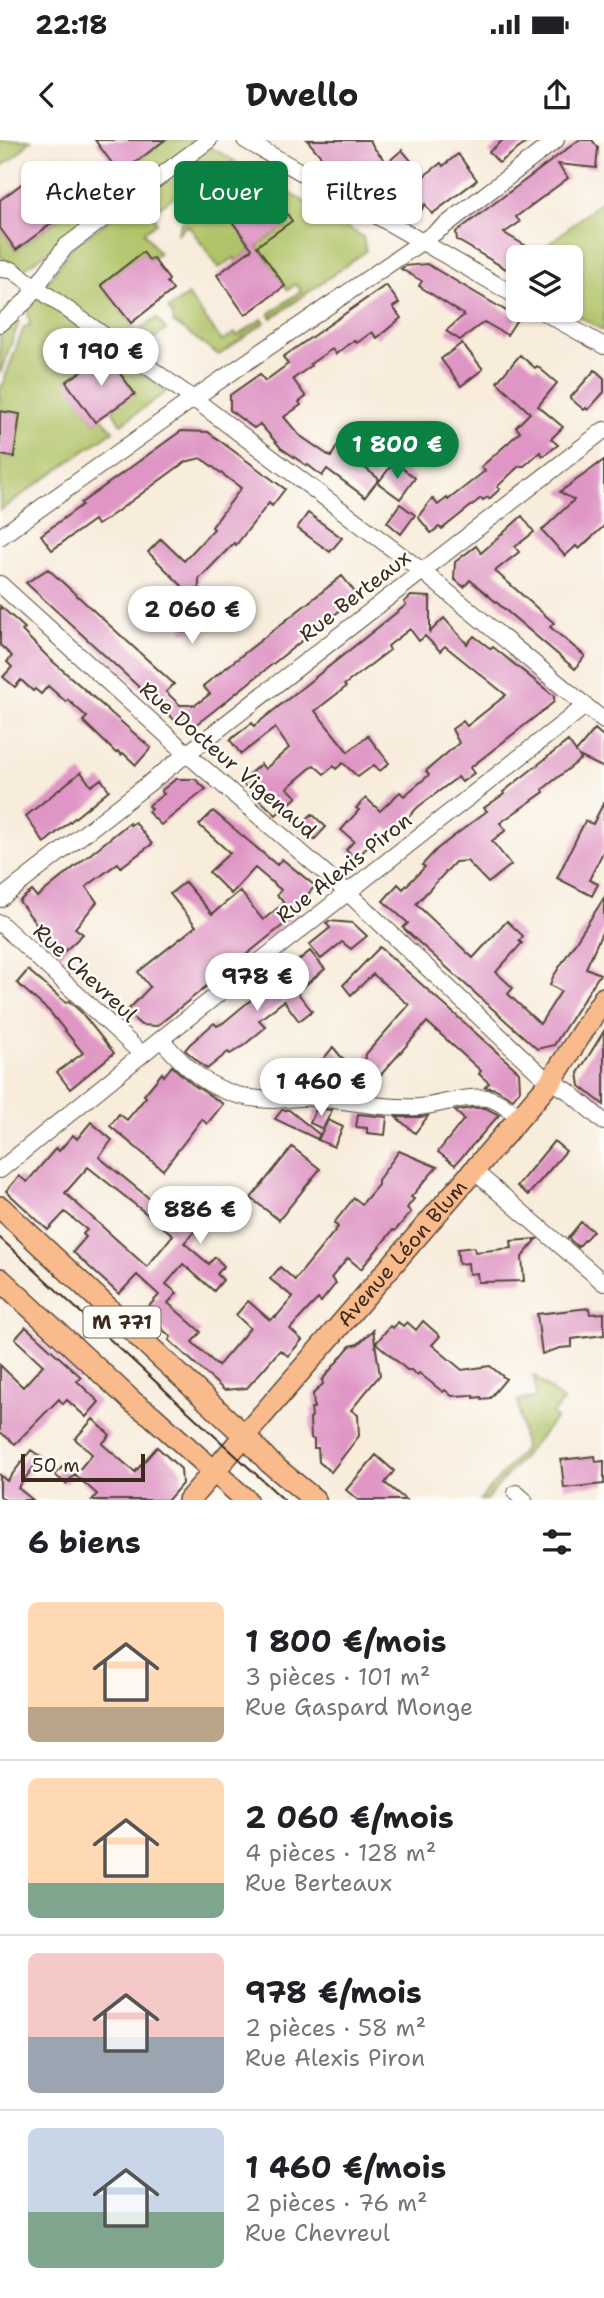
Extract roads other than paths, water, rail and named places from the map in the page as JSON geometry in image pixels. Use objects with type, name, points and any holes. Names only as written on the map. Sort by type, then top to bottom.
[{"type":"main road","name":"Avenue Léon Blum","points":[[189,1500],[551,1080],[604,998]]},
{"type":"main road","name":"M 771","points":[[0,1207],[245,1436],[270,1463],[315,1500]]},
{"type":"main road","name":"M 771","points":[[0,1279],[134,1403],[246,1500]]},
{"type":"street","points":[[0,324],[24,304],[65,247],[209,140]]},
{"type":"street","points":[[245,140],[506,290]]},
{"type":"street","points":[[0,537],[193,399],[443,227],[556,140]]},
{"type":"street","points":[[0,269],[12,270],[193,399],[422,571],[604,721]]},
{"type":"street","points":[[561,322],[604,346]]},
{"type":"street","name":"Rue Berteaux","points":[[0,899],[604,430]]},
{"type":"street","name":"Rue Docteur Vigenaud","points":[[0,584],[186,754],[347,892],[539,1073],[568,1091],[604,1122]]},
{"type":"street","name":"Rue Alexis Piron","points":[[0,1170],[142,1054],[584,706]]},
{"type":"street","name":"Rue Chevreul","points":[[0,923],[142,1054]]},
{"type":"street","points":[[161,1039],[184,1066],[213,1087],[245,1098],[311,1098],[388,1108],[423,1107],[465,1099],[489,1098],[520,1117]]},
{"type":"street","points":[[474,1171],[604,1283]]},
{"type":"tram line","points":[[0,1238],[284,1500]]}]
